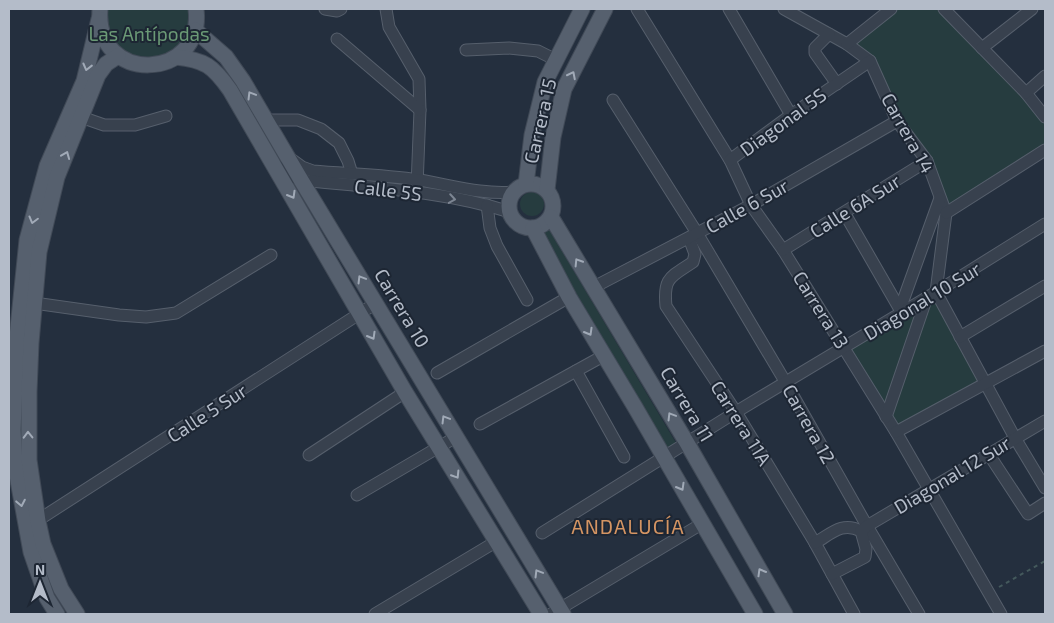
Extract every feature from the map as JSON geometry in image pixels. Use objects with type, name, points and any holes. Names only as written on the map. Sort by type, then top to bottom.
[{"type":"main road","name":"Carrera 15","points":[[520,188],[545,82],[582,9]]},
{"type":"main road","name":"Carrera 15","points":[[547,190],[553,137],[564,89],[605,9]]},
{"type":"main road","points":[[99,14],[101,31],[106,42],[118,56],[132,63],[147,66],[162,64],[176,57],[185,49],[198,17]]},
{"type":"main road","points":[[78,614],[61,589],[43,544],[32,524],[12,464],[13,430],[17,336],[28,240],[47,166],[84,81],[99,14]]},
{"type":"main road","name":"Carrera 10","points":[[198,17],[243,81],[267,120],[279,158],[301,180],[456,437],[558,612]]},
{"type":"main road","points":[[57,614],[47,598],[31,552],[32,524],[28,434],[31,344],[39,252],[57,177],[81,117],[98,75],[106,64],[118,56]]},
{"type":"main road","name":"Carrera 10","points":[[176,57],[196,59],[216,71],[279,158],[360,314],[405,392],[541,614]]},
{"type":"main road","points":[[541,186],[547,190],[553,203],[551,217],[540,226],[533,228],[518,224],[510,212],[509,204],[520,188],[541,186]]},
{"type":"main road","name":"Carrera 11","points":[[551,217],[687,443],[785,614]]},
{"type":"main road","points":[[533,228],[569,297],[755,614]]},
{"type":"street","points":[[325,9],[341,9]]},
{"type":"street","points":[[386,9],[389,27],[419,79],[420,110],[416,193]]},
{"type":"street","name":"Carrera 13","points":[[637,9],[730,160],[751,205],[783,250],[896,432],[1001,614]]},
{"type":"street","points":[[729,9],[792,115]]},
{"type":"street","name":"Carrera 14","points":[[784,9],[802,13],[829,34],[847,44],[870,61],[897,121],[927,162],[946,213],[932,295],[886,417]]},
{"type":"street","points":[[847,44],[891,9]]},
{"type":"street","points":[[944,9],[1026,93],[1045,117]]},
{"type":"street","points":[[982,48],[1032,9]]},
{"type":"street","points":[[829,34],[815,48],[815,53],[837,84],[870,61]]},
{"type":"street","points":[[337,39],[420,110]]},
{"type":"street","points":[[466,50],[509,48],[538,51],[556,60]]},
{"type":"street","points":[[1026,93],[1045,76]]},
{"type":"street","name":"Diagonal 5S","points":[[730,160],[837,84]]},
{"type":"street","name":"Carrera 12","points":[[613,100],[693,236],[786,383],[864,529],[920,614]]},
{"type":"street","points":[[81,117],[104,125],[135,125],[166,116]]},
{"type":"street","points":[[267,120],[298,120],[321,129],[339,142],[352,174]]},
{"type":"street","name":"Calle 6 Sur","points":[[594,287],[751,205],[897,121]]},
{"type":"street","points":[[946,213],[1045,150]]},
{"type":"street","name":"Calle 5S","points":[[279,158],[313,171],[418,180],[501,193],[520,188]]},
{"type":"street","name":"Calle 6A Sur","points":[[783,250],[845,214],[927,162]]},
{"type":"street","name":"Calle 5S","points":[[301,180],[416,193],[487,205],[510,212]]},
{"type":"street","points":[[901,311],[940,198]]},
{"type":"street","points":[[487,205],[490,228],[497,246],[527,300]]},
{"type":"street","points":[[845,214],[901,311]]},
{"type":"street","name":"Diagonal 10 Sur","points":[[542,533],[736,412],[844,348],[901,311],[932,295],[1045,224]]},
{"type":"street","name":"Carrera 11A","points":[[693,236],[695,254],[693,262],[669,279],[664,290],[666,306],[736,412],[854,614]]},
{"type":"street","points":[[34,303],[146,317],[176,313],[271,255]]},
{"type":"street","points":[[960,337],[1045,286]]},
{"type":"street","points":[[932,295],[960,337],[1014,438],[1045,488]]},
{"type":"street","points":[[436,373],[569,297]]},
{"type":"street","name":"Calle 5 Sur","points":[[32,524],[376,303]]},
{"type":"street","points":[[896,432],[1045,351]]},
{"type":"street","points":[[480,424],[603,356]]},
{"type":"street","points":[[576,371],[624,457]]},
{"type":"street","points":[[309,455],[405,392]]},
{"type":"street","name":"Diagonal 12 Sur","points":[[864,529],[988,453],[1045,421]]},
{"type":"street","points":[[357,495],[456,437]]},
{"type":"street","points":[[988,453],[1028,514],[1045,503]]},
{"type":"street","points":[[558,612],[703,523]]},
{"type":"street","points":[[814,543],[842,527],[852,526],[864,529],[865,557],[832,574]]},
{"type":"street","points":[[375,614],[497,541]]},
{"type":"path","points":[[988,593],[1045,561]]},
{"type":"green space","name":"Las Antípodas","points":[[107,9],[191,9],[190,28],[177,48],[156,58],[132,55],[121,49],[113,39],[108,28]]},
{"type":"green space","points":[[891,9],[944,9],[1045,117],[1045,150],[946,213],[927,161],[897,121],[870,61],[847,44]]},
{"type":"green space","points":[[532,192],[541,195],[544,204],[541,213],[532,216],[523,213],[520,204],[523,195]]},
{"type":"green space","points":[[549,227],[676,443],[668,448],[539,231]]},
{"type":"green space","points":[[934,301],[980,382],[898,426],[849,349],[900,318]]},
{"type":"district","name":"ANDALUCÍA","points":[[628,527]]}]
